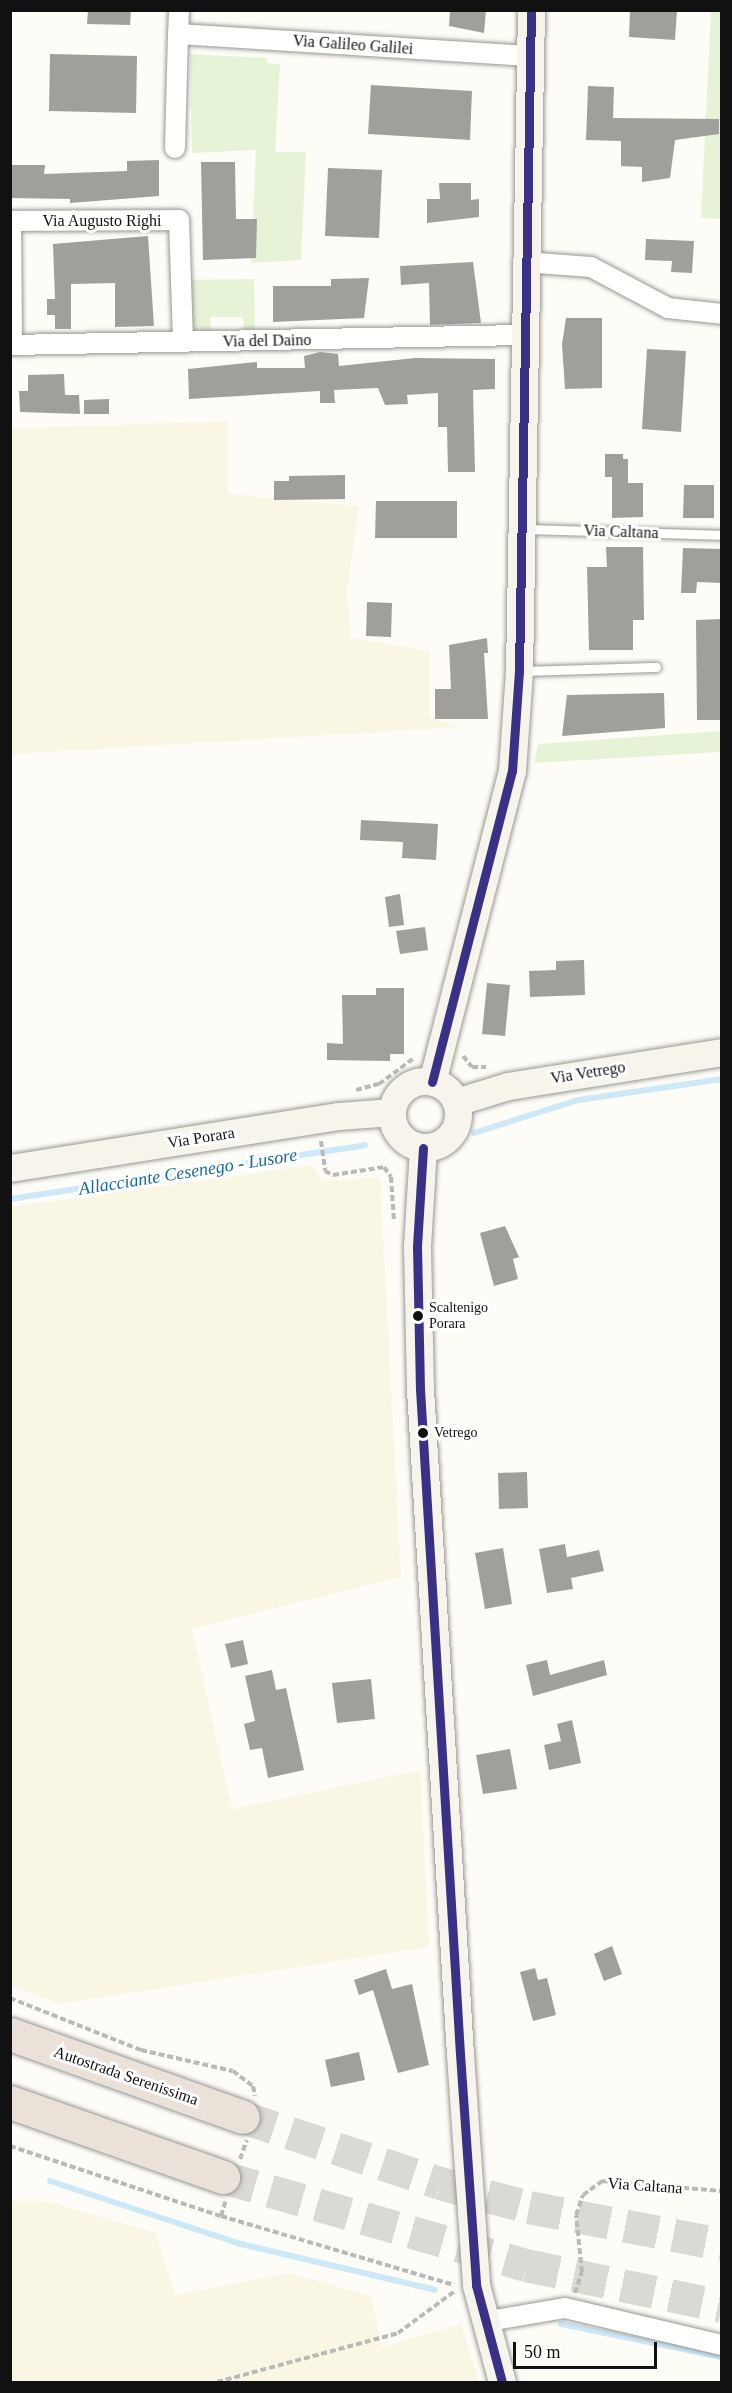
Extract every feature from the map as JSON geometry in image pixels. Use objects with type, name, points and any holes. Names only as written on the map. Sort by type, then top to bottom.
[{"type":"highway","name":"Autostrada Serenissima","points":[[10,2034],[243,2117]]},
{"type":"highway","points":[[10,2102],[223,2176]]},
{"type":"main road","points":[[432,1082],[512,771],[519,671],[523,335],[531,10]]},
{"type":"main road","name":"Via Vetrego","points":[[456,1102],[508,1086],[722,1052]]},
{"type":"main road","points":[[421,1082],[432,1082],[446,1089],[456,1102],[456,1128],[448,1139],[423,1148],[400,1136],[392,1112],[401,1091],[421,1082]]},
{"type":"main road","name":"Via Porara","points":[[10,1168],[339,1116],[392,1112]]},
{"type":"main road","points":[[423,1148],[417,1246],[420,1389],[468,2286],[483,2322],[502,2382]]},
{"type":"street","points":[[175,148],[179,10]]},
{"type":"street","name":"Via Galileo Galilei","points":[[178,34],[529,56]]},
{"type":"street","name":"Via Augusto Righi","points":[[11,345],[11,221],[179,220],[183,342]]},
{"type":"street","points":[[525,262],[591,267],[668,308],[722,314]]},
{"type":"street","name":"Via del Daino","points":[[11,345],[523,335]]},
{"type":"street","points":[[483,2322],[565,2307],[722,2345]]},
{"type":"lane","name":"Via Caltana","points":[[521,528],[722,535]]},
{"type":"lane","points":[[519,671],[656,667]]},
{"type":"path","points":[[320,1136],[324,1162]]},
{"type":"path","points":[[10,2146],[221,2216],[468,2286]]},
{"type":"path","name":"Via Caltana","points":[[565,2307],[577,2291],[582,2272],[576,2216],[583,2195],[602,2181],[722,2191]]},
{"type":"path","points":[[217,2382],[398,2333],[468,2286]]},
{"type":"shaded area","points":[[228,421],[228,494],[359,506],[347,591],[351,638],[430,651],[429,716],[460,727],[11,754],[11,429]]},
{"type":"shaded area","points":[[312,1165],[323,1182],[380,1177],[401,1577],[192,1629],[232,1809],[420,1770],[429,1947],[58,2004],[11,1985],[11,1207]]},
{"type":"shaded area","points":[[10,2201],[46,2201],[156,2233],[175,2295],[289,2273],[371,2296],[382,2347],[461,2324],[479,2382],[11,2382]]},
{"type":"green space","points":[[711,11],[721,11],[721,219],[701,218]]},
{"type":"green space","points":[[190,54],[267,58],[267,63],[280,64],[275,152],[306,152],[301,260],[251,263],[256,150],[192,153]]},
{"type":"green space","points":[[254,279],[255,332],[244,333],[243,317],[211,317],[210,333],[191,333],[190,280]]},
{"type":"green space","points":[[721,731],[721,752],[534,763],[538,744]]},
{"type":"building","points":[[88,10],[131,10],[130,25],[87,24]]},
{"type":"building","points":[[450,10],[486,10],[484,33],[449,26]]},
{"type":"building","points":[[630,10],[677,10],[675,40],[629,37]]},
{"type":"building","points":[[50,54],[137,56],[136,113],[49,111]]},
{"type":"building","points":[[371,85],[472,91],[470,140],[368,134]]},
{"type":"building","points":[[588,86],[614,87],[613,118],[719,119],[719,134],[675,140],[670,178],[642,182],[642,167],[621,166],[621,141],[586,140]]},
{"type":"building","points":[[159,160],[159,196],[70,203],[70,199],[10,198],[10,165],[45,165],[44,174],[127,171],[127,161]]},
{"type":"building","points":[[201,162],[235,162],[236,219],[257,219],[256,258],[203,260]]},
{"type":"building","points":[[328,168],[382,170],[379,238],[325,236]]},
{"type":"building","points":[[439,183],[471,183],[471,200],[479,199],[479,217],[427,223],[427,199],[440,199]]},
{"type":"building","points":[[148,236],[154,326],[115,327],[115,283],[71,284],[71,329],[55,329],[55,315],[47,315],[47,299],[55,299],[53,244]]},
{"type":"building","points":[[646,239],[694,241],[692,273],[671,272],[672,261],[645,260]]},
{"type":"building","points":[[473,262],[481,323],[430,325],[429,283],[401,285],[400,266]]},
{"type":"building","points":[[369,278],[364,318],[273,322],[273,286],[331,286],[331,279]]},
{"type":"building","points":[[566,318],[602,318],[602,388],[565,389],[562,344]]},
{"type":"building","points":[[647,349],[686,351],[681,432],[642,429]]},
{"type":"building","points":[[320,352],[338,354],[339,366],[415,358],[495,359],[495,389],[473,390],[475,472],[448,472],[447,427],[438,427],[438,393],[407,395],[408,404],[385,405],[378,388],[334,390],[335,403],[320,403],[320,391],[189,399],[188,369],[257,362],[257,368],[305,368],[304,356]]},
{"type":"building","points":[[64,374],[65,395],[79,395],[80,414],[20,412],[19,391],[28,391],[28,375]]},
{"type":"building","points":[[109,399],[109,414],[84,414],[84,400]]},
{"type":"building","points":[[605,454],[623,454],[623,459],[628,459],[628,483],[643,483],[643,517],[612,518],[612,477],[605,477]]},
{"type":"building","points":[[345,475],[345,499],[274,500],[274,481],[289,481],[289,476]]},
{"type":"building","points":[[684,485],[714,485],[714,518],[683,518]]},
{"type":"building","points":[[376,501],[457,501],[457,538],[375,538]]},
{"type":"building","points":[[606,547],[643,547],[644,620],[633,620],[633,650],[589,650],[587,567],[607,567]]},
{"type":"building","points":[[683,548],[722,549],[722,583],[697,582],[696,593],[681,593]]},
{"type":"building","points":[[367,602],[392,603],[391,637],[366,636]]},
{"type":"building","points":[[722,619],[722,720],[697,720],[696,620]]},
{"type":"building","points":[[487,638],[488,653],[484,653],[488,719],[435,719],[435,689],[451,689],[449,645]]},
{"type":"building","points":[[664,693],[665,728],[562,736],[567,695]]},
{"type":"building","points":[[361,820],[438,824],[436,860],[402,858],[403,842],[360,840]]},
{"type":"building","points":[[400,894],[404,925],[389,927],[385,897]]},
{"type":"building","points":[[425,927],[428,950],[400,954],[396,931]]},
{"type":"building","points":[[584,960],[585,995],[530,997],[529,971],[556,970],[556,961]]},
{"type":"building","points":[[487,983],[510,985],[505,1036],[482,1034]]},
{"type":"building","points":[[376,988],[404,988],[404,1054],[390,1054],[390,1061],[327,1060],[327,1043],[343,1044],[342,995],[376,995]]},
{"type":"building","points":[[505,1226],[519,1257],[513,1259],[518,1279],[494,1286],[480,1233]]},
{"type":"building","points":[[527,1472],[528,1508],[499,1509],[498,1473]]},
{"type":"building","points":[[565,1544],[567,1557],[599,1550],[604,1571],[571,1578],[573,1589],[547,1593],[539,1549]]},
{"type":"building","points":[[503,1548],[512,1604],[485,1609],[475,1553]]},
{"type":"building","points":[[243,1640],[248,1664],[231,1668],[225,1644]]},
{"type":"building","points":[[547,1660],[550,1675],[604,1660],[607,1675],[533,1696],[526,1665]]},
{"type":"building","points":[[272,1670],[276,1690],[286,1688],[304,1770],[268,1778],[262,1748],[250,1750],[244,1724],[255,1721],[245,1676]]},
{"type":"building","points":[[371,1679],[375,1719],[337,1723],[332,1683]]},
{"type":"building","points":[[572,1720],[581,1763],[549,1770],[544,1745],[561,1741],[557,1724]]},
{"type":"building","points":[[510,1749],[517,1789],[483,1794],[476,1755]]},
{"type":"building","points":[[612,1946],[622,1974],[604,1981],[594,1954]]},
{"type":"building","points":[[535,1968],[538,1980],[547,1978],[556,2015],[533,2021],[520,1972]]},
{"type":"building","points":[[386,1969],[392,1989],[412,1984],[429,2065],[398,2073],[373,1990],[359,1995],[354,1980]]},
{"type":"building","points":[[359,2052],[365,2080],[331,2087],[325,2060]]},
{"type":"waterway","name":"Allacciante Cesenego - Lusore","points":[[474,1133],[578,1100],[722,1079]]},
{"type":"waterway","name":"Allacciante Cesenego - Lusore","points":[[10,1199],[365,1145]]},
{"type":"waterway","points":[[50,2181],[241,2244],[435,2290]]},
{"type":"waterway","points":[[561,2324],[722,2357]]},
{"type":"tunnel","points":[[243,2117],[440,2183],[529,2207],[722,2244]]},
{"type":"tunnel","points":[[223,2177],[526,2265],[722,2306]]},
{"type":"transit line","points":[[432,1082],[512,771],[519,671],[531,10]]},
{"type":"transit line","points":[[423,1148],[417,1246],[420,1389],[460,2054],[476,2285],[502,2382]]},
{"type":"place","name":"Scaltenigo Porara","points":[[418,1316]]},
{"type":"place","name":"Vetrego","points":[[423,1433]]}]
